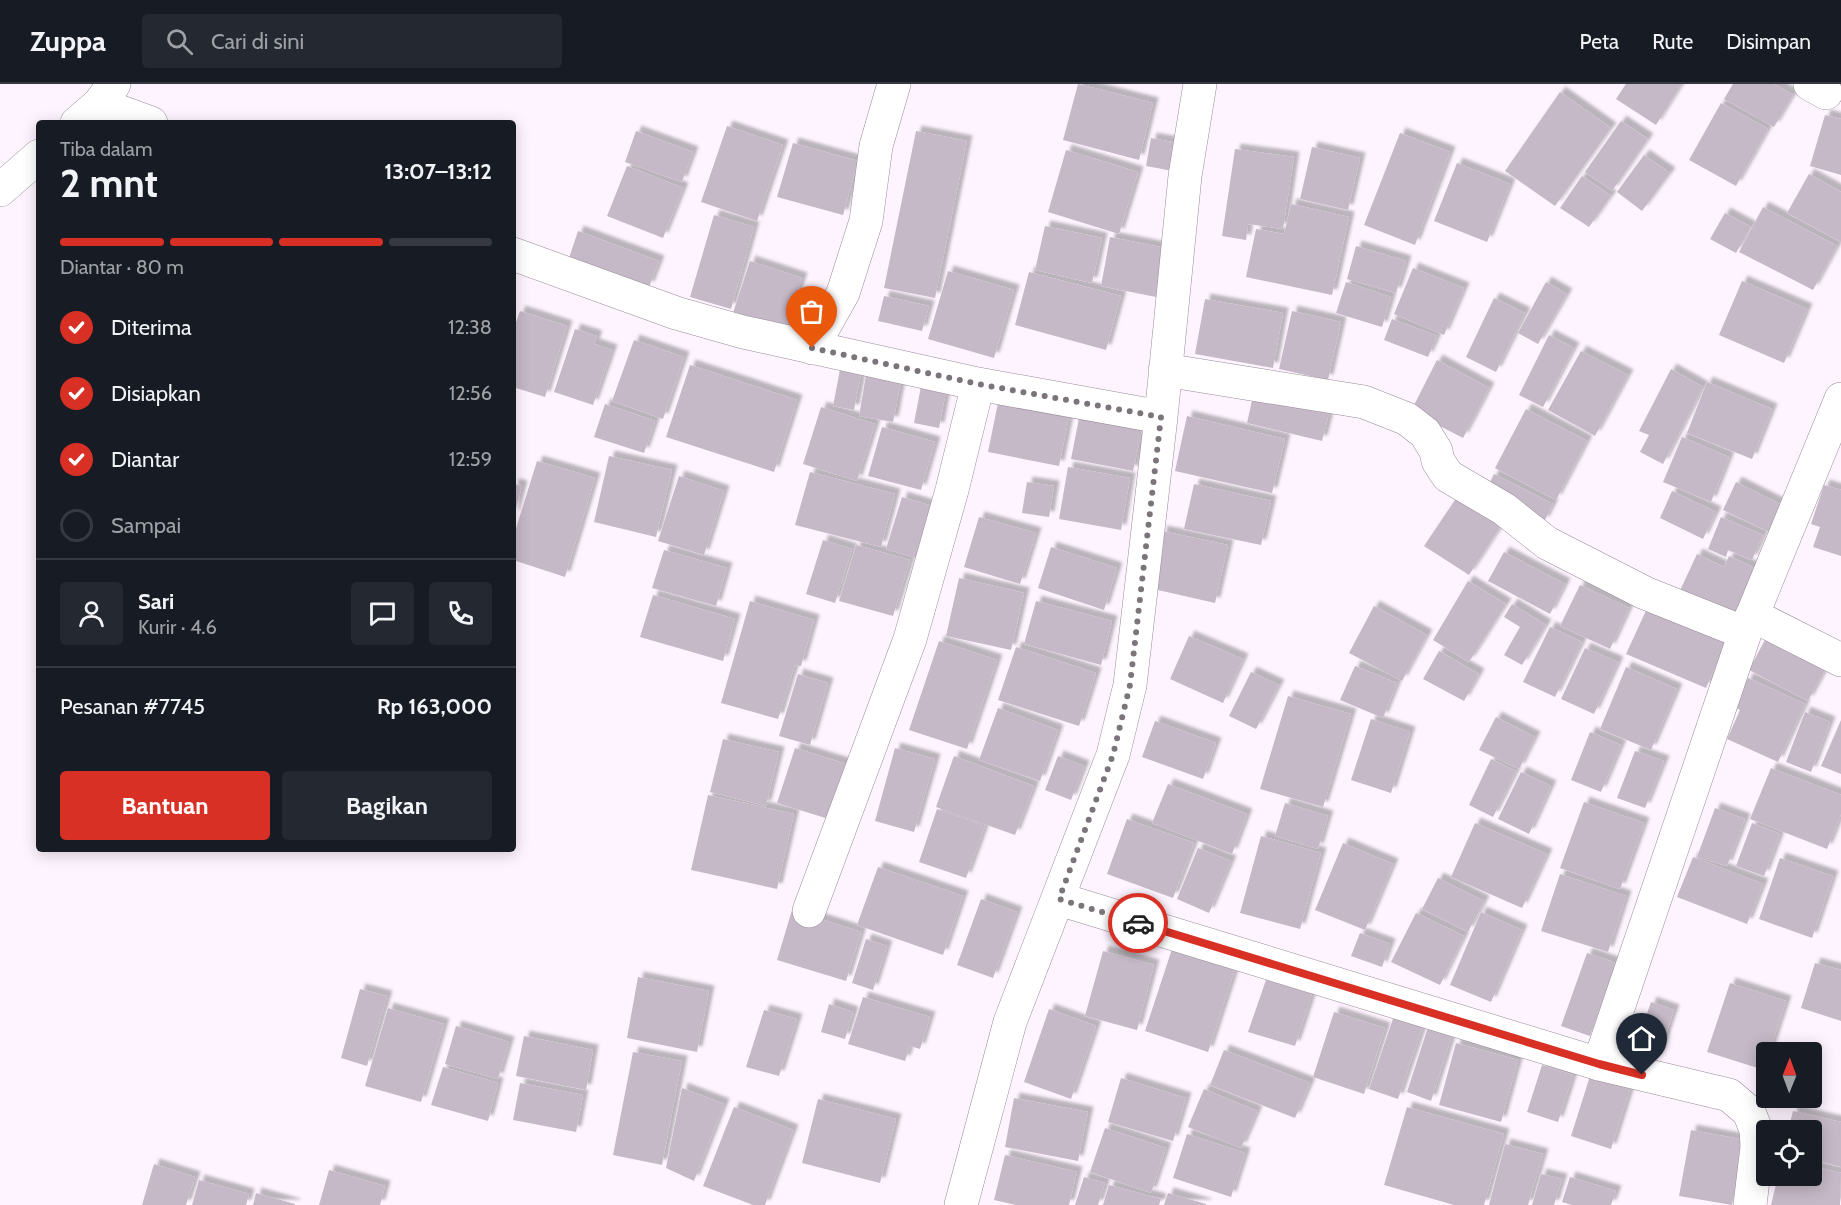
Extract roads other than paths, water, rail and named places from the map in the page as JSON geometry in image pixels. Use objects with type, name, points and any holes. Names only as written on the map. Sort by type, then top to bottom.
[{"type":"street","points":[[812,348],[843,293],[866,221],[876,146],[894,84]]},
{"type":"street","points":[[961,1205],[1010,1022],[1113,755],[1130,685],[1161,417],[1185,176],[1200,84]]},
{"type":"street","points":[[96,104],[142,120]]},
{"type":"street","points":[[0,190],[36,159]]},
{"type":"street","points":[[516,255],[676,314],[812,348],[978,384],[1161,417]]},
{"type":"street","points":[[1165,370],[1364,402],[1407,419],[1425,433],[1448,476],[1504,508],[1547,543],[1645,593],[1749,624],[1841,660]]},
{"type":"street","points":[[808,911],[910,639],[952,490],[978,384]]},
{"type":"street","points":[[1599,1064],[1749,624],[1841,399]]},
{"type":"street","points":[[1059,899],[1599,1064],[1729,1095],[1749,1112],[1756,1130],[1757,1147],[1750,1205]]}]
